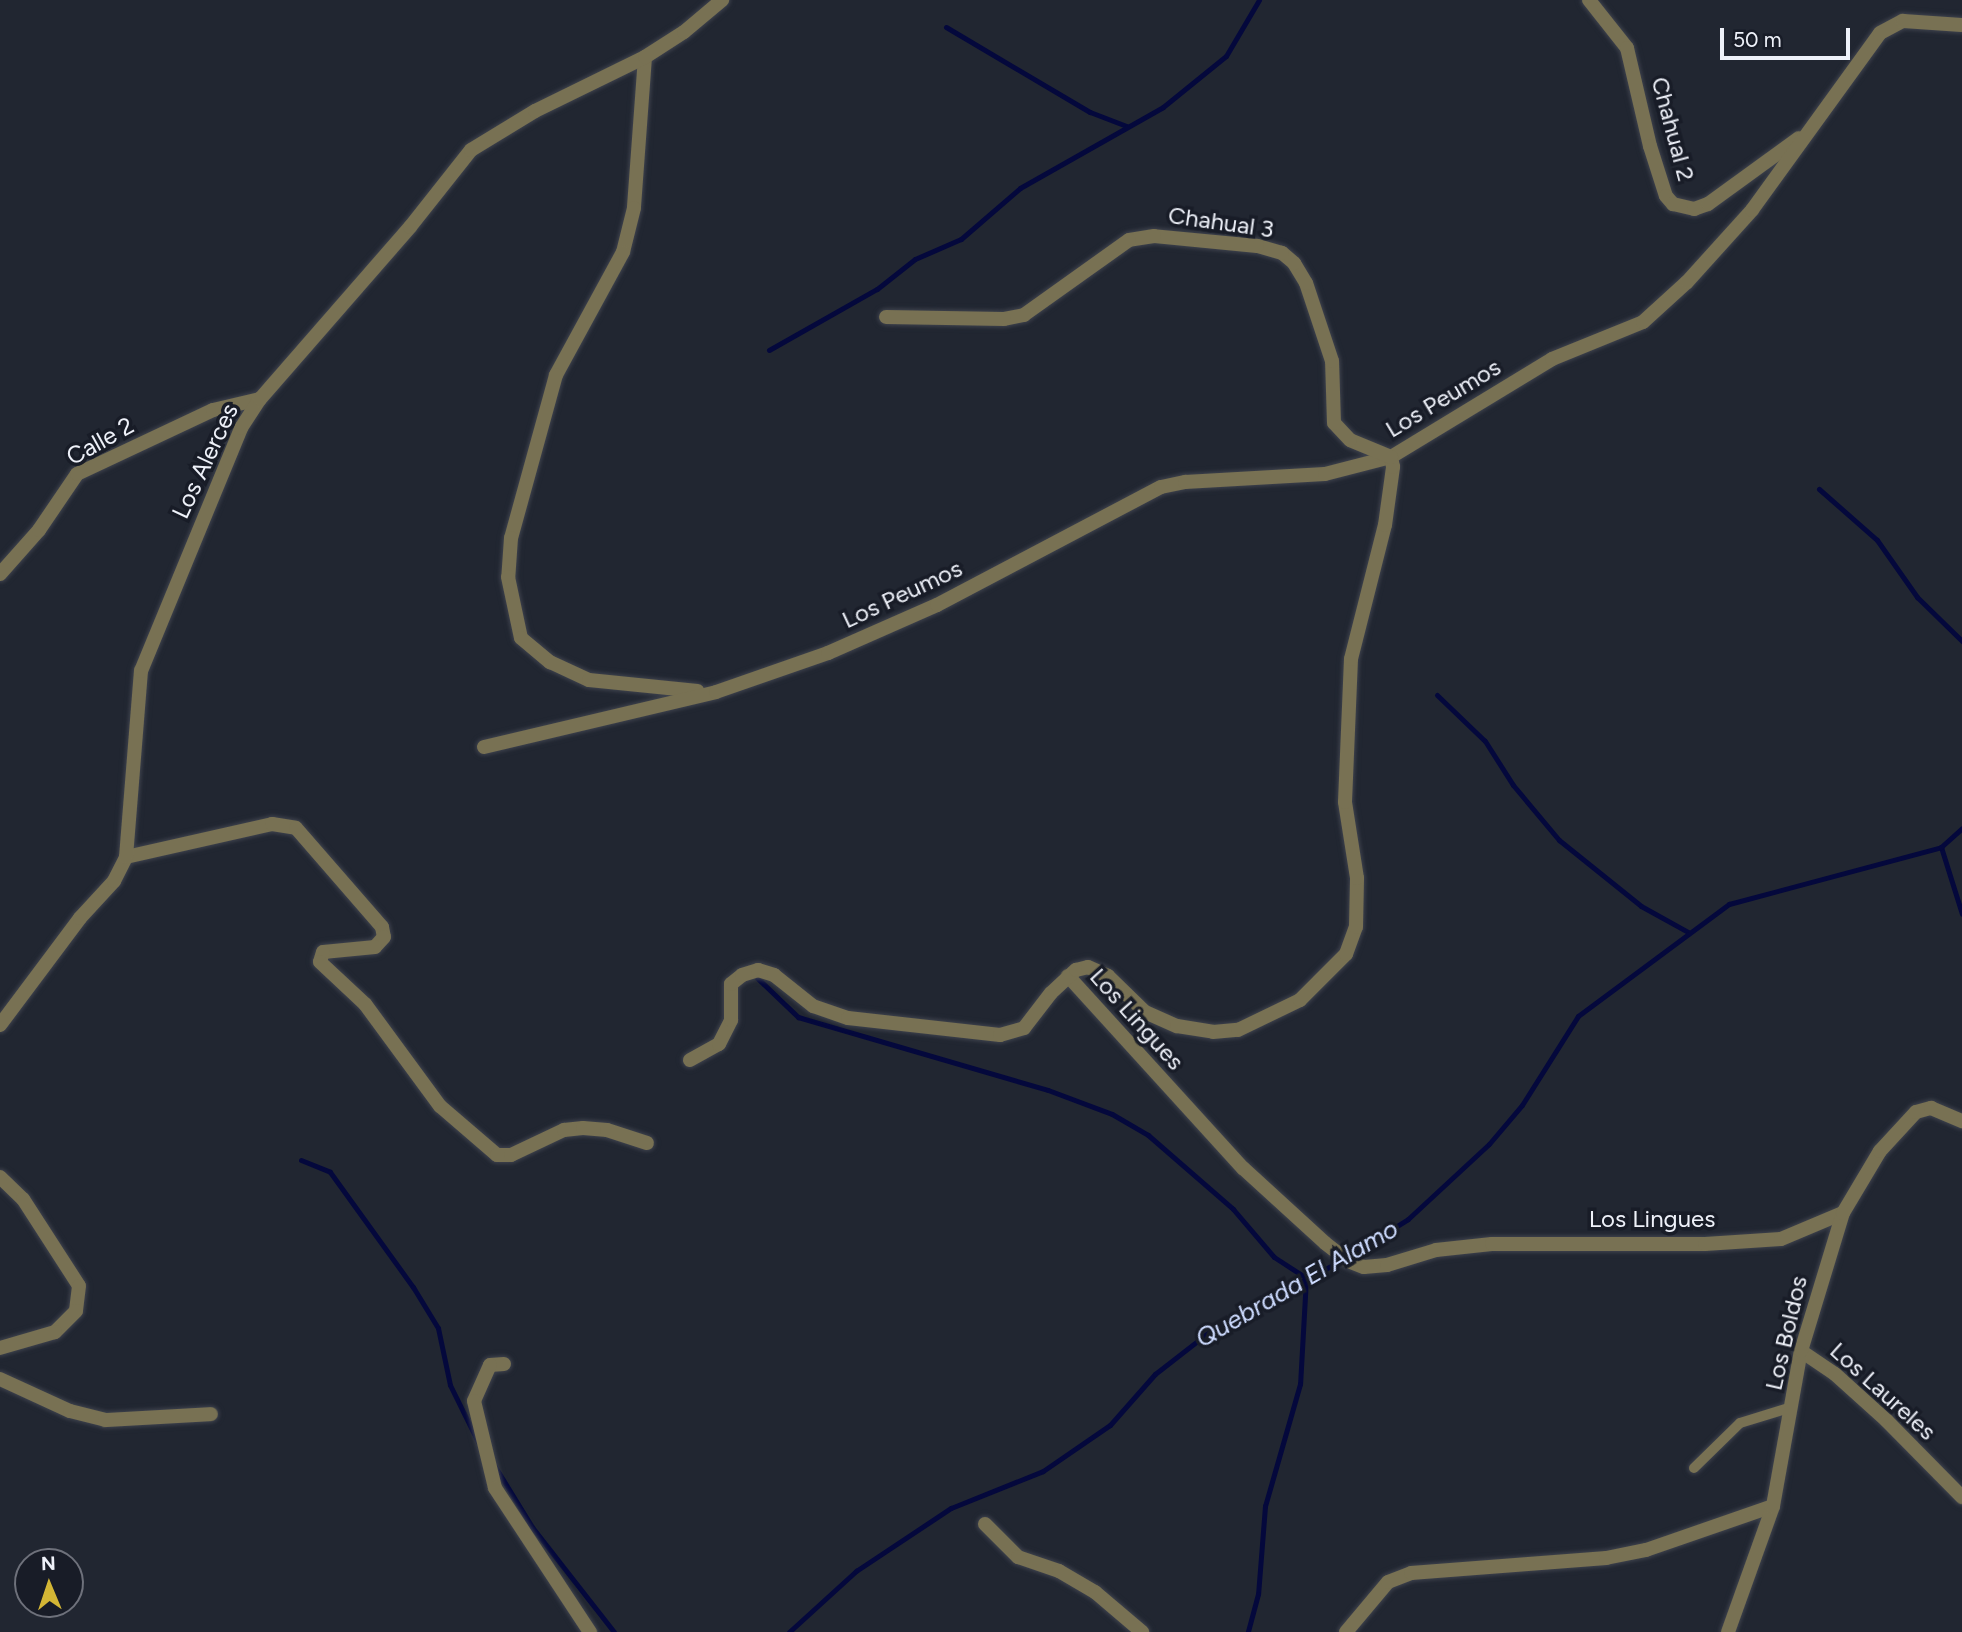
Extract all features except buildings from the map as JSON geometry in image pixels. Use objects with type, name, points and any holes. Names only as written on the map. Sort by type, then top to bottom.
[{"type":"street","name":"Los Alerces","points":[[0,1025],[80,918],[114,881],[126,857],[141,671],[241,428],[260,399],[410,227],[471,150],[535,110],[645,57],[684,32],[722,0]]},
{"type":"street","name":"Chahual 2","points":[[1589,0],[1627,48],[1650,146],[1666,195],[1673,204],[1694,209],[1708,204],[1811,129]]},
{"type":"street","name":"Los Peumos","points":[[484,747],[716,692],[828,653],[937,605],[1161,487],[1185,482],[1325,474],[1391,457],[1552,359],[1643,322],[1687,282],[1752,210],[1880,33],[1903,21],[1962,26]]},
{"type":"street","points":[[645,57],[634,208],[622,252],[556,375],[511,538],[508,577],[521,638],[550,662],[589,680],[716,692]]},
{"type":"street","name":"Chahual 3","points":[[886,317],[1024,315],[1129,240],[1178,235],[1257,246],[1282,253],[1306,283],[1332,361],[1334,423],[1340,433],[1391,457]]},
{"type":"street","name":"Calle 2","points":[[0,574],[39,530],[77,474],[214,410],[260,399]]},
{"type":"street","name":"Los Lingues","points":[[1391,457],[1392,491],[1351,659],[1345,802],[1359,902],[1346,954],[1300,1000],[1238,1030],[1213,1032],[1177,1026],[1145,1012],[1097,968],[1088,967],[1068,976],[1243,1168],[1325,1244],[1348,1261],[1363,1267],[1387,1265],[1436,1250],[1492,1244],[1704,1244],[1781,1238],[1843,1213]]},
{"type":"street","points":[[126,857],[272,824],[296,828],[382,927],[384,937],[375,947],[323,953],[320,962],[365,1004],[440,1106],[497,1155],[511,1155],[564,1130],[583,1128],[647,1143]]},
{"type":"street","points":[[690,1060],[719,1044],[731,1020],[731,985],[742,975],[758,970],[774,975],[813,1006],[848,1018],[1000,1035],[1024,1028],[1068,976]]},
{"type":"street","name":"Los Boldos","points":[[1728,1632],[1773,1506],[1801,1351],[1843,1213],[1880,1151],[1916,1112],[1931,1108],[1962,1121]]},
{"type":"street","points":[[0,1177],[23,1199],[79,1286],[76,1311],[55,1332],[0,1348]]},
{"type":"street","name":"Los Laureles","points":[[1801,1351],[1835,1374],[1887,1421],[1962,1497]]},
{"type":"street","points":[[504,1364],[490,1364],[474,1401],[495,1488],[590,1632]]},
{"type":"street","points":[[0,1379],[70,1411],[105,1420],[211,1415]]},
{"type":"street","points":[[1346,1632],[1388,1582],[1411,1573],[1606,1559],[1646,1550],[1773,1506]]},
{"type":"street","points":[[985,1524],[1018,1557],[1059,1571],[1095,1592],[1142,1632]]},
{"type":"lane","points":[[1694,1468],[1740,1423],[1792,1407]]},
{"type":"waterway","points":[[769,350],[877,289],[915,259],[961,239],[1020,188],[1163,107],[1226,56],[1259,0]]},
{"type":"waterway","points":[[946,27],[1090,112],[1126,126]]},
{"type":"waterway","points":[[1819,489],[1877,540],[1917,597],[1962,641]]},
{"type":"waterway","points":[[1437,695],[1485,741],[1513,785],[1559,840],[1641,906],[1688,932]]},
{"type":"waterway","name":"Quebrada El Alamo","points":[[789,1632],[856,1571],[951,1508],[1043,1471],[1110,1425],[1155,1374],[1218,1325],[1344,1259],[1408,1219],[1489,1144],[1522,1105],[1578,1016],[1729,904],[1941,847],[1962,828]]},
{"type":"waterway","points":[[1941,847],[1962,914]]},
{"type":"waterway","points":[[752,973],[798,1017],[1048,1090],[1112,1114],[1148,1135],[1233,1209],[1274,1257],[1306,1278],[1300,1384],[1265,1506],[1258,1594],[1248,1632]]},
{"type":"waterway","points":[[301,1160],[330,1172],[413,1287],[438,1328],[450,1385],[478,1442]]},
{"type":"waterway","points":[[494,1465],[532,1527],[614,1632]]}]
